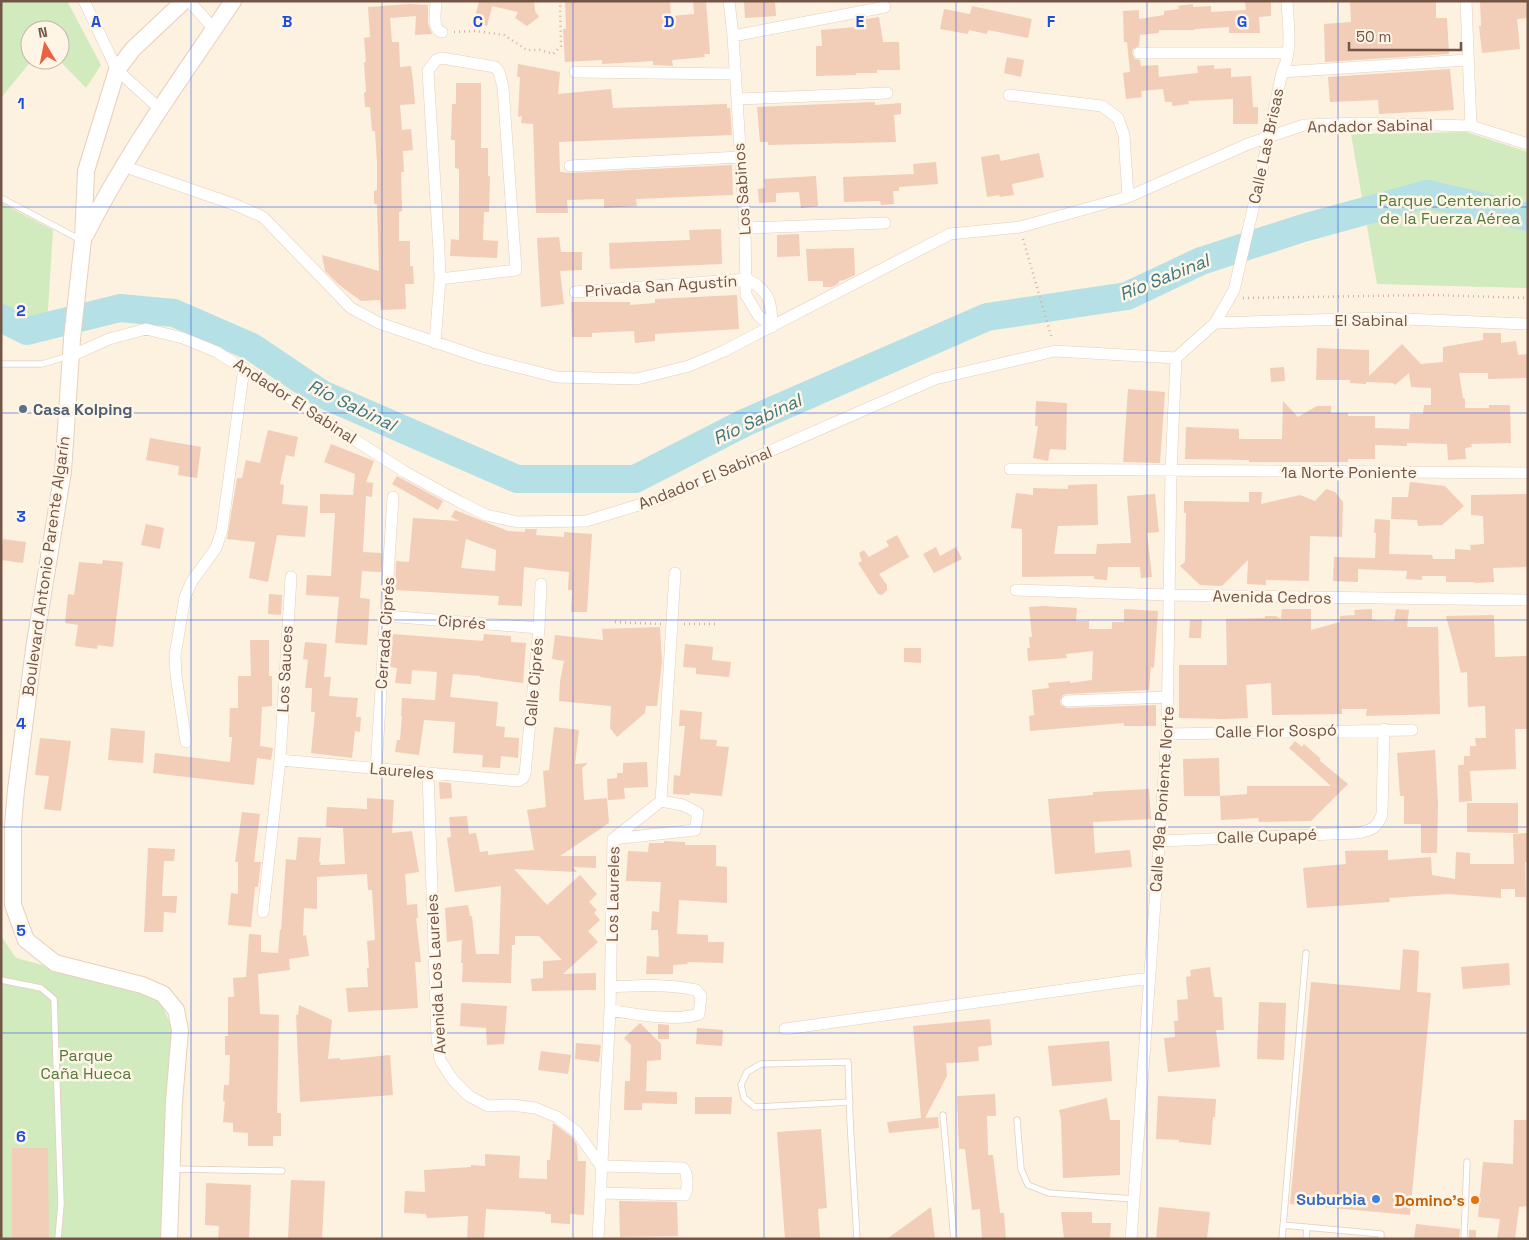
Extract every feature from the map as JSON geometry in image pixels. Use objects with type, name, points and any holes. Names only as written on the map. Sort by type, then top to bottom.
[{"type":"main road","name":"Boulevard Antonio Parente Algarín","points":[[169,1239],[171,1169],[180,1030],[176,1010],[163,994],[142,985],[55,963],[26,940],[13,905],[13,826],[34,649],[63,471],[72,338],[83,244],[86,172],[117,70],[133,50],[184,1]]},
{"type":"main road","name":"Boulevard Antonio Parente Algarín","points":[[83,244],[123,166],[232,1]]},
{"type":"street","points":[[84,1],[117,70],[160,109]]},
{"type":"street","points":[[189,1],[214,29]]},
{"type":"street","points":[[436,1],[436,27],[442,32]]},
{"type":"street","name":"Los Sabinos","points":[[729,1],[733,36],[745,228],[746,295],[758,315],[772,327]]},
{"type":"street","name":"Calle Las Brisas","points":[[1231,294],[1260,179],[1282,72],[1286,64],[1288,53],[1287,1]]},
{"type":"street","points":[[1466,1],[1471,126]]},
{"type":"street","points":[[733,36],[886,7]]},
{"type":"street","points":[[1139,53],[1288,53]]},
{"type":"street","points":[[435,343],[440,279],[428,71],[436,60],[442,58],[495,67],[499,72],[503,87],[516,270],[440,279]]},
{"type":"street","points":[[1282,72],[1468,60]]},
{"type":"street","points":[[575,72],[734,74]]},
{"type":"street","points":[[737,98],[887,93]]},
{"type":"street","points":[[1008,95],[1102,106],[1118,118],[1124,135],[1128,197]]},
{"type":"street","name":"Andador Sabinal","points":[[123,166],[236,205],[263,217],[351,308],[379,324],[482,358],[557,377],[637,379],[689,366],[772,327],[950,234],[1020,228],[1128,197],[1269,136],[1304,125],[1358,123],[1471,126],[1528,144]]},
{"type":"street","points":[[570,166],[740,157]]},
{"type":"street","points":[[745,228],[885,223]]},
{"type":"street","points":[[747,280],[760,286],[772,306],[772,327]]},
{"type":"street","name":"Privada San Agustín","points":[[575,292],[747,280]]},
{"type":"street","points":[[1176,358],[1215,323],[1231,294]]},
{"type":"street","name":"El Sabinal","points":[[1215,323],[1380,318],[1528,324]]},
{"type":"street","name":"Andador El Sabinal","points":[[71,356],[109,339],[146,329],[183,338],[217,352],[244,368],[405,472],[486,515],[518,522],[586,521],[665,498],[935,379],[1055,351],[1176,358]]},
{"type":"street","name":"Calle 19a Poniente Norte","points":[[1131,1239],[1167,734],[1171,472],[1176,358]]},
{"type":"street","points":[[186,742],[176,676],[175,655],[185,597],[192,581],[216,548],[222,530],[244,368]]},
{"type":"street","name":"1a Norte Poniente","points":[[1010,469],[1171,472],[1528,473]]},
{"type":"street","name":"Cerrada Ciprés","points":[[376,769],[393,497]]},
{"type":"street","points":[[613,839],[695,830],[698,813],[683,805],[662,802],[675,573]]},
{"type":"street","name":"Los Sauces","points":[[263,912],[280,760],[290,577]]},
{"type":"street","name":"Calle Ciprés","points":[[523,778],[525,774],[539,628],[541,584]]},
{"type":"street","name":"Avenida Cedros","points":[[1016,590],[1170,596],[1528,600]]},
{"type":"street","name":"Ciprés","points":[[386,616],[539,628]]},
{"type":"street","points":[[1067,700],[1168,697]]},
{"type":"street","name":"Calle Cupapé","points":[[1160,841],[1357,833],[1373,829],[1379,823],[1382,814],[1384,729]]},
{"type":"street","name":"Calle Flor Sospó","points":[[1167,734],[1412,730]]},
{"type":"street","name":"Laureles","points":[[280,760],[518,781],[523,778]]},
{"type":"street","name":"Avenida Los Laureles","points":[[428,773],[436,1037],[440,1060],[453,1080],[469,1096],[488,1106],[512,1105],[535,1108],[557,1117],[577,1132],[601,1166]]},
{"type":"street","name":"Los Laureles","points":[[598,1239],[610,1010],[613,839],[662,802]]},
{"type":"street","points":[[785,1029],[1149,978]]},
{"type":"street","points":[[610,987],[677,986],[696,990],[700,996],[699,1014],[696,1016],[675,1017],[610,1010]]},
{"type":"street","points":[[600,1193],[681,1196],[685,1195],[686,1192],[686,1172],[683,1168],[601,1166]]},
{"type":"lane","points":[[1,198],[83,244]]},
{"type":"lane","points":[[1,364],[42,364],[71,356]]},
{"type":"lane","points":[[1282,1239],[1306,953]]},
{"type":"lane","points":[[1,980],[41,988],[54,999],[61,1204],[58,1239]]},
{"type":"lane","points":[[850,1102],[755,1106],[744,1098],[741,1085],[747,1072],[761,1064],[848,1062],[858,1239]]},
{"type":"lane","points":[[943,1115],[954,1239]]},
{"type":"lane","points":[[1017,1120],[1021,1169],[1028,1185],[1049,1193],[1134,1199]]},
{"type":"lane","points":[[1464,1239],[1467,1162]]},
{"type":"lane","points":[[171,1169],[282,1171]]},
{"type":"lane","points":[[1284,1225],[1381,1234],[1381,1239]]},
{"type":"lane","points":[[1306,1239],[1307,1227]]},
{"type":"lane","points":[[1345,1231],[1345,1239]]},
{"type":"path","points":[[442,32],[475,32],[504,36],[527,50],[540,50],[548,54],[554,54],[561,46],[560,1]]},
{"type":"path","points":[[1027,252],[1051,337]]},
{"type":"path","points":[[1231,294],[1432,295],[1528,298]]},
{"type":"green space","points":[[1,1],[67,1],[101,65],[86,88],[69,70],[70,20],[20,20],[20,70],[24,70],[1,98]]},
{"type":"green space","name":"Parque Centenario de la Fuerza Aérea","points":[[1466,132],[1528,152],[1528,288],[1377,284],[1351,134]]},
{"type":"green space","points":[[1,203],[53,230],[47,325],[27,331],[1,318]]},
{"type":"green space","name":"Parque Caña Hueca","points":[[1,936],[16,958],[158,996],[172,1028],[166,1239],[1,1239]]},
{"type":"building","points":[[479,1],[534,1],[535,11],[539,17],[527,26],[515,18],[518,12],[492,6],[487,26],[474,21]]},
{"type":"building","points":[[565,1],[670,1],[671,16],[694,14],[693,1],[706,1],[710,54],[704,54],[705,57],[672,60],[673,66],[653,65],[653,61],[602,64],[602,60],[565,62],[563,29],[566,29]]},
{"type":"building","points":[[744,1],[775,1],[776,16],[745,18]]},
{"type":"building","points":[[1245,1],[1271,1],[1271,16],[1259,17],[1260,33],[1229,33],[1229,27],[1195,30],[1159,30],[1159,33],[1140,35],[1139,46],[1133,49],[1132,53],[1135,59],[1140,60],[1141,66],[1158,65],[1159,77],[1198,73],[1197,66],[1214,65],[1214,69],[1231,68],[1231,77],[1251,76],[1253,107],[1258,107],[1258,124],[1233,124],[1233,99],[1188,101],[1189,104],[1172,106],[1172,102],[1165,102],[1163,89],[1141,91],[1142,97],[1126,99],[1123,73],[1130,72],[1127,42],[1124,42],[1123,11],[1139,10],[1139,19],[1164,15],[1164,11],[1179,9],[1178,6],[1193,4],[1193,7],[1211,6],[1211,12],[1246,10]]},
{"type":"building","points":[[1350,1],[1436,1],[1436,18],[1447,18],[1449,54],[1325,62],[1324,24],[1351,22]]},
{"type":"building","points":[[1480,1],[1528,1],[1528,18],[1517,19],[1520,49],[1482,53],[1479,26],[1481,26]]},
{"type":"building","points":[[410,4],[428,5],[428,24],[432,34],[415,35],[416,16],[390,18],[392,42],[399,42],[400,67],[411,66],[413,81],[415,104],[400,105],[402,130],[411,129],[413,150],[403,151],[404,172],[401,172],[402,211],[399,212],[399,241],[410,241],[410,266],[413,266],[414,284],[405,284],[406,309],[381,310],[380,300],[361,301],[338,284],[325,271],[322,255],[379,271],[377,204],[374,204],[374,191],[377,190],[375,131],[372,131],[370,107],[365,107],[364,62],[366,62],[364,38],[370,37],[368,7]]},
{"type":"building","points":[[972,6],[1032,19],[1028,38],[988,30],[987,34],[969,30],[968,34],[940,29],[944,9],[970,14]]},
{"type":"building","points":[[879,17],[883,42],[899,42],[900,70],[877,70],[877,73],[856,73],[856,75],[816,76],[816,46],[822,46],[821,30],[856,27],[854,21]]},
{"type":"building","points":[[1007,57],[1024,60],[1021,77],[1004,73]]},
{"type":"building","points":[[518,64],[560,72],[558,94],[611,89],[613,108],[727,104],[727,108],[730,108],[732,135],[559,142],[560,172],[732,165],[733,195],[636,199],[637,206],[604,208],[604,199],[567,200],[568,213],[536,213],[533,124],[521,123],[522,116],[518,117],[520,77],[517,77]]},
{"type":"building","points":[[1450,69],[1454,110],[1379,114],[1378,100],[1330,102],[1328,77]]},
{"type":"building","points":[[456,83],[481,83],[481,148],[488,148],[488,176],[490,176],[489,212],[484,212],[483,240],[498,241],[497,258],[450,256],[451,239],[459,240],[459,169],[455,168],[455,140],[451,140],[452,104],[456,104]]},
{"type":"building","points":[[875,102],[875,105],[901,103],[901,114],[894,115],[896,142],[768,145],[768,142],[760,142],[757,107]]},
{"type":"building","points":[[1039,153],[1044,177],[1012,184],[1014,195],[987,197],[981,157],[999,154],[1001,161]]},
{"type":"building","points":[[936,162],[938,184],[899,187],[899,191],[893,191],[894,204],[881,205],[880,201],[844,202],[843,177],[914,174],[913,164]]},
{"type":"building","points":[[816,176],[818,206],[801,208],[799,192],[776,193],[776,202],[759,203],[758,189],[765,188],[764,179]]},
{"type":"building","points":[[721,229],[722,264],[610,269],[609,243],[690,240],[689,230]]},
{"type":"building","points":[[799,234],[800,256],[777,257],[777,235]]},
{"type":"building","points":[[559,237],[561,252],[582,252],[582,270],[560,271],[564,304],[541,307],[537,238]]},
{"type":"building","points":[[854,248],[855,275],[839,281],[839,283],[832,287],[823,287],[823,281],[808,281],[806,249]]},
{"type":"building","points":[[737,295],[739,329],[655,334],[655,341],[635,343],[634,331],[592,333],[592,337],[572,337],[571,302],[630,302],[630,305],[655,303],[655,299]]},
{"type":"building","points":[[1483,333],[1501,333],[1501,343],[1516,341],[1518,355],[1528,354],[1528,378],[1488,379],[1488,373],[1459,373],[1463,398],[1465,399],[1465,408],[1489,408],[1489,405],[1510,405],[1511,443],[1471,444],[1472,447],[1465,448],[1466,459],[1448,460],[1447,444],[1407,443],[1407,446],[1375,445],[1375,459],[1348,459],[1348,462],[1249,462],[1249,460],[1185,459],[1186,427],[1239,429],[1239,439],[1282,439],[1283,401],[1298,417],[1317,406],[1331,406],[1331,413],[1348,413],[1348,416],[1375,416],[1375,428],[1409,429],[1410,414],[1423,414],[1424,405],[1431,405],[1431,388],[1411,387],[1409,373],[1395,385],[1393,383],[1350,383],[1350,380],[1316,380],[1317,348],[1369,350],[1369,376],[1402,344],[1421,364],[1443,362],[1443,347],[1483,340]]},
{"type":"building","points":[[1284,367],[1285,381],[1271,382],[1270,368]]},
{"type":"building","points":[[1128,389],[1165,392],[1160,463],[1123,462]]},
{"type":"building","points":[[1036,401],[1067,403],[1066,450],[1050,449],[1048,461],[1033,458],[1038,426],[1035,426]]},
{"type":"building","points":[[268,430],[298,437],[294,457],[286,455],[280,484],[284,485],[282,504],[308,506],[305,537],[277,535],[268,582],[249,578],[255,542],[227,539],[237,478],[242,478],[246,460],[260,463]]},
{"type":"building","points":[[150,438],[201,447],[197,478],[178,475],[179,466],[146,460]]},
{"type":"building","points":[[331,444],[374,461],[366,482],[373,483],[372,497],[366,496],[363,552],[381,553],[382,560],[381,572],[362,571],[360,598],[370,599],[367,645],[335,643],[339,597],[306,595],[307,575],[331,576],[335,513],[320,513],[320,494],[353,495],[355,474],[324,462]]},
{"type":"building","points":[[397,476],[443,501],[438,510],[392,484]]},
{"type":"building","points":[[1410,482],[1445,486],[1464,506],[1442,525],[1418,526],[1417,520],[1391,519],[1392,497],[1408,497]]},
{"type":"building","points":[[1097,484],[1098,525],[1058,526],[1054,554],[1096,554],[1097,544],[1131,543],[1127,496],[1155,494],[1159,532],[1147,533],[1152,577],[1141,578],[1140,567],[1108,567],[1107,580],[1094,579],[1094,576],[1022,577],[1022,529],[1011,528],[1016,493],[1033,495],[1033,488],[1068,489],[1068,485]]},
{"type":"building","points":[[1326,489],[1335,492],[1343,502],[1342,537],[1310,536],[1309,581],[1266,580],[1266,585],[1247,584],[1248,560],[1222,586],[1200,585],[1180,566],[1185,562],[1186,513],[1184,513],[1184,501],[1249,502],[1249,492],[1262,492],[1261,504],[1300,495],[1315,501]]},
{"type":"building","points":[[1528,494],[1528,567],[1493,568],[1494,582],[1446,582],[1446,576],[1422,576],[1422,580],[1406,579],[1407,571],[1358,569],[1358,582],[1333,581],[1334,557],[1375,558],[1375,519],[1390,520],[1389,554],[1432,555],[1433,559],[1455,559],[1455,549],[1471,550],[1470,545],[1484,544],[1483,516],[1471,515],[1471,495]]},
{"type":"building","points":[[455,510],[508,531],[525,532],[525,529],[537,529],[536,535],[564,537],[564,532],[592,534],[587,612],[571,612],[572,590],[568,590],[569,572],[524,567],[522,606],[498,605],[499,596],[395,590],[396,561],[409,562],[413,518],[459,521],[451,517]],"holes":[[[466,539],[496,550],[495,571],[461,568]]]},
{"type":"building","points":[[146,524],[164,528],[160,549],[141,545]]},
{"type":"building","points":[[897,535],[909,557],[879,574],[887,585],[887,590],[882,595],[878,594],[858,563],[862,561],[859,553],[864,550],[869,557],[889,546],[886,541]]},
{"type":"building","points":[[3,539],[26,542],[23,563],[1,560]]},
{"type":"building","points":[[936,547],[940,556],[956,547],[962,559],[934,573],[923,554]]},
{"type":"building","points":[[103,560],[123,562],[113,647],[98,645],[97,649],[75,646],[78,625],[65,623],[68,594],[74,595],[79,562],[102,564]]},
{"type":"building","points":[[269,594],[282,595],[281,615],[268,614]]},
{"type":"building","points":[[1029,607],[1077,608],[1076,621],[1089,621],[1089,629],[1112,629],[1112,622],[1124,622],[1124,609],[1158,611],[1154,668],[1151,667],[1149,690],[1067,694],[1063,695],[1060,701],[1061,705],[1067,708],[1156,705],[1156,726],[1124,726],[1124,723],[1030,731],[1029,716],[1034,715],[1032,690],[1049,688],[1048,683],[1092,680],[1093,651],[1066,654],[1067,658],[1028,661],[1027,648],[1030,648],[1029,637],[1032,637]]},
{"type":"building","points":[[1282,609],[1311,609],[1311,630],[1340,622],[1340,616],[1355,615],[1354,610],[1372,609],[1372,620],[1394,621],[1396,609],[1409,610],[1407,627],[1438,627],[1440,714],[1366,716],[1367,709],[1342,709],[1342,714],[1272,715],[1271,683],[1246,685],[1248,718],[1179,718],[1179,665],[1227,665],[1226,619],[1276,616],[1281,619]]},
{"type":"building","points":[[1494,615],[1495,657],[1528,656],[1528,729],[1515,729],[1516,769],[1470,771],[1472,801],[1459,802],[1458,765],[1464,765],[1464,756],[1470,756],[1470,746],[1476,746],[1475,738],[1486,738],[1485,706],[1468,707],[1467,672],[1461,673],[1446,616]]},
{"type":"building","points":[[1190,620],[1202,620],[1201,638],[1189,638]]},
{"type":"building","points":[[660,627],[662,662],[657,706],[646,706],[645,713],[617,737],[610,728],[611,706],[559,701],[564,661],[552,659],[555,635],[603,640],[602,629]]},
{"type":"building","points":[[392,634],[483,641],[484,634],[511,636],[511,642],[526,643],[523,683],[453,674],[450,697],[498,702],[496,726],[505,727],[504,737],[519,738],[518,758],[501,756],[500,768],[482,767],[483,755],[453,753],[455,722],[424,720],[419,755],[395,752],[397,740],[400,740],[402,698],[435,700],[437,672],[412,670],[411,684],[395,683],[397,668],[390,667]]},
{"type":"building","points":[[250,640],[269,640],[269,676],[272,676],[272,706],[262,707],[260,746],[273,748],[271,760],[257,758],[254,785],[153,773],[155,753],[230,762],[232,737],[229,737],[230,708],[238,708],[238,676],[251,676]]},
{"type":"building","points":[[305,642],[327,644],[324,677],[331,677],[329,696],[358,698],[356,717],[361,717],[360,732],[355,731],[352,758],[311,753],[315,712],[311,712],[312,688],[305,688],[308,660],[303,659]]},
{"type":"building","points":[[685,644],[713,647],[712,660],[731,662],[729,677],[696,674],[696,668],[683,667]]},
{"type":"building","points":[[904,648],[921,648],[921,663],[904,662]]},
{"type":"building","points":[[680,710],[702,712],[700,739],[717,740],[716,746],[729,747],[722,796],[690,793],[690,795],[673,794],[674,775],[680,776],[685,726],[679,726]]},
{"type":"building","points":[[554,727],[579,730],[575,764],[588,763],[582,768],[584,800],[607,798],[609,823],[560,856],[596,856],[596,868],[573,867],[577,872],[514,869],[547,905],[580,875],[597,894],[589,902],[597,910],[594,913],[600,920],[588,931],[598,942],[563,974],[596,973],[596,990],[532,991],[531,979],[543,978],[543,961],[562,960],[539,936],[515,936],[515,945],[512,945],[511,983],[462,982],[462,940],[447,942],[445,908],[468,905],[470,916],[472,916],[476,954],[499,954],[501,886],[455,892],[447,838],[451,837],[449,817],[467,816],[469,834],[476,833],[480,852],[488,851],[488,855],[534,850],[527,810],[546,807],[543,771],[549,770]]},
{"type":"building","points":[[111,728],[145,731],[143,763],[108,760]]},
{"type":"building","points":[[40,738],[71,741],[61,811],[44,809],[49,776],[35,775]]},
{"type":"building","points":[[1295,741],[1302,747],[1304,744],[1321,759],[1319,760],[1348,784],[1311,821],[1259,822],[1258,818],[1221,820],[1220,796],[1247,794],[1247,786],[1331,786],[1289,748]]},
{"type":"building","points":[[1435,750],[1438,803],[1437,853],[1421,853],[1421,824],[1404,824],[1404,796],[1400,796],[1397,753]]},
{"type":"building","points":[[1219,758],[1220,796],[1184,796],[1183,759]]},
{"type":"building","points":[[647,762],[648,787],[624,788],[625,799],[608,800],[607,779],[617,778],[617,773],[623,773],[623,763]]},
{"type":"building","points":[[439,782],[451,783],[452,798],[440,799]]},
{"type":"building","points":[[1149,789],[1151,819],[1093,822],[1095,853],[1130,850],[1132,867],[1055,874],[1048,799],[1093,795],[1093,792]]},
{"type":"building","points":[[367,798],[394,800],[392,833],[412,831],[419,872],[405,874],[407,905],[417,904],[418,918],[416,918],[421,962],[415,962],[418,1008],[348,1012],[346,988],[368,987],[367,941],[375,940],[372,890],[368,890],[367,874],[317,877],[317,909],[304,908],[303,936],[306,935],[309,956],[289,959],[290,970],[258,974],[260,1014],[279,1015],[277,1113],[281,1113],[281,1136],[273,1136],[273,1146],[248,1146],[248,1133],[233,1132],[233,1123],[223,1122],[224,1085],[229,1085],[230,1055],[225,1055],[225,1036],[228,1036],[228,997],[234,997],[233,978],[246,977],[249,934],[261,935],[261,952],[278,953],[286,859],[296,860],[298,837],[321,838],[320,865],[345,864],[343,828],[326,827],[327,807],[367,809]]},
{"type":"building","points":[[1467,803],[1518,803],[1518,833],[1467,832]]},
{"type":"building","points":[[242,812],[260,814],[254,862],[261,862],[258,887],[255,887],[251,927],[228,925],[231,893],[238,894],[238,862],[235,862]]},
{"type":"building","points":[[1528,833],[1528,862],[1525,862],[1526,897],[1515,897],[1515,889],[1501,889],[1501,898],[1448,894],[1389,898],[1390,902],[1307,908],[1303,868],[1346,864],[1345,851],[1388,850],[1388,860],[1431,857],[1432,875],[1455,879],[1456,852],[1470,853],[1470,864],[1514,864],[1513,834]]},
{"type":"building","points":[[664,841],[685,842],[685,845],[716,845],[716,866],[727,867],[727,903],[679,900],[677,934],[708,935],[708,942],[724,942],[723,963],[687,962],[688,964],[673,965],[673,974],[646,974],[647,956],[659,957],[658,930],[651,930],[652,911],[659,912],[661,882],[626,881],[628,851],[648,852],[649,843],[664,843]]},
{"type":"building","points":[[148,848],[175,849],[174,861],[164,861],[162,896],[177,896],[176,913],[164,912],[163,932],[144,932]]},
{"type":"building","points":[[1403,949],[1419,951],[1417,992],[1431,993],[1410,1215],[1290,1204],[1311,982],[1400,990]]},
{"type":"building","points":[[1509,963],[1510,985],[1463,989],[1461,967]]},
{"type":"building","points":[[1210,967],[1214,997],[1222,997],[1224,1030],[1216,1030],[1220,1067],[1168,1072],[1164,1038],[1175,1037],[1174,1021],[1178,1021],[1177,1000],[1188,999],[1186,977],[1191,976],[1190,970]]},
{"type":"building","points":[[1259,1002],[1286,1003],[1284,1060],[1257,1059]]},
{"type":"building","points":[[461,1003],[507,1006],[504,1044],[487,1045],[486,1028],[460,1026]]},
{"type":"building","points":[[299,1005],[332,1020],[328,1059],[340,1058],[340,1060],[390,1055],[393,1095],[300,1102],[296,1015],[298,1015]]},
{"type":"building","points":[[990,1019],[992,1045],[978,1047],[979,1061],[955,1063],[955,1060],[954,1063],[946,1063],[947,1076],[925,1118],[938,1117],[939,1128],[889,1133],[887,1122],[921,1118],[913,1026]]},
{"type":"building","points":[[640,1023],[661,1044],[661,1060],[647,1061],[646,1091],[677,1092],[677,1104],[642,1103],[642,1110],[624,1110],[625,1081],[630,1081],[631,1045],[624,1038]]},
{"type":"building","points":[[658,1024],[669,1025],[669,1039],[658,1039]]},
{"type":"building","points":[[697,1028],[723,1030],[722,1046],[696,1044]]},
{"type":"building","points":[[1109,1041],[1112,1081],[1052,1086],[1048,1046]]},
{"type":"building","points":[[576,1043],[601,1045],[599,1062],[575,1059]]},
{"type":"building","points":[[541,1051],[571,1055],[568,1074],[538,1070]]},
{"type":"building","points":[[995,1094],[996,1116],[987,1116],[988,1155],[993,1155],[1000,1213],[1004,1213],[1006,1239],[982,1239],[980,1209],[972,1210],[965,1149],[959,1149],[957,1096]]},
{"type":"building","points":[[1158,1096],[1216,1099],[1211,1145],[1179,1142],[1179,1140],[1156,1139]]},
{"type":"building","points":[[695,1097],[732,1097],[731,1114],[695,1114]]},
{"type":"building","points":[[1107,1098],[1110,1120],[1120,1120],[1120,1175],[1063,1178],[1059,1110]]},
{"type":"building","points":[[1514,1120],[1528,1120],[1528,1206],[1519,1207],[1515,1239],[1497,1239],[1500,1219],[1478,1217],[1483,1162],[1513,1164]]},
{"type":"building","points":[[553,1123],[572,1137],[577,1145],[578,1161],[586,1161],[584,1215],[570,1214],[570,1224],[551,1223],[551,1214],[545,1214],[545,1212],[486,1209],[484,1239],[467,1239],[468,1216],[427,1218],[426,1214],[404,1213],[405,1191],[425,1192],[424,1170],[471,1167],[471,1165],[485,1166],[485,1154],[520,1156],[519,1178],[547,1179],[547,1160],[550,1160]]},
{"type":"building","points":[[821,1129],[827,1208],[818,1209],[820,1239],[785,1239],[777,1132]]},
{"type":"building","points":[[12,1148],[48,1148],[49,1239],[12,1239]]},
{"type":"building","points":[[291,1180],[325,1181],[322,1239],[288,1239]]},
{"type":"building","points":[[206,1183],[251,1185],[249,1239],[218,1239],[219,1226],[205,1225]]},
{"type":"building","points":[[619,1201],[677,1202],[678,1236],[620,1237]]},
{"type":"building","points":[[931,1207],[935,1239],[887,1239]]},
{"type":"building","points":[[1159,1207],[1210,1212],[1207,1239],[1156,1239]]},
{"type":"building","points":[[1061,1212],[1092,1212],[1092,1223],[1111,1223],[1110,1239],[1064,1239]]},
{"type":"building","points":[[1416,1224],[1460,1229],[1459,1239],[1414,1239]]},
{"type":"building","points":[[1469,1230],[1476,1230],[1476,1239],[1469,1239]]},
{"type":"waterway","name":"Río Sabinal","points":[[1,318],[27,331],[120,308],[174,313],[252,347],[322,394],[517,479],[635,479],[744,423],[987,317],[1127,296],[1201,261],[1303,228],[1427,194],[1528,217]]},
{"type":"place","name":"Casa Kolping","points":[[23,409]]},
{"type":"place","name":"Suburbia","points":[[1376,1199]]},
{"type":"place","name":"Domino's","points":[[1475,1200]]}]
